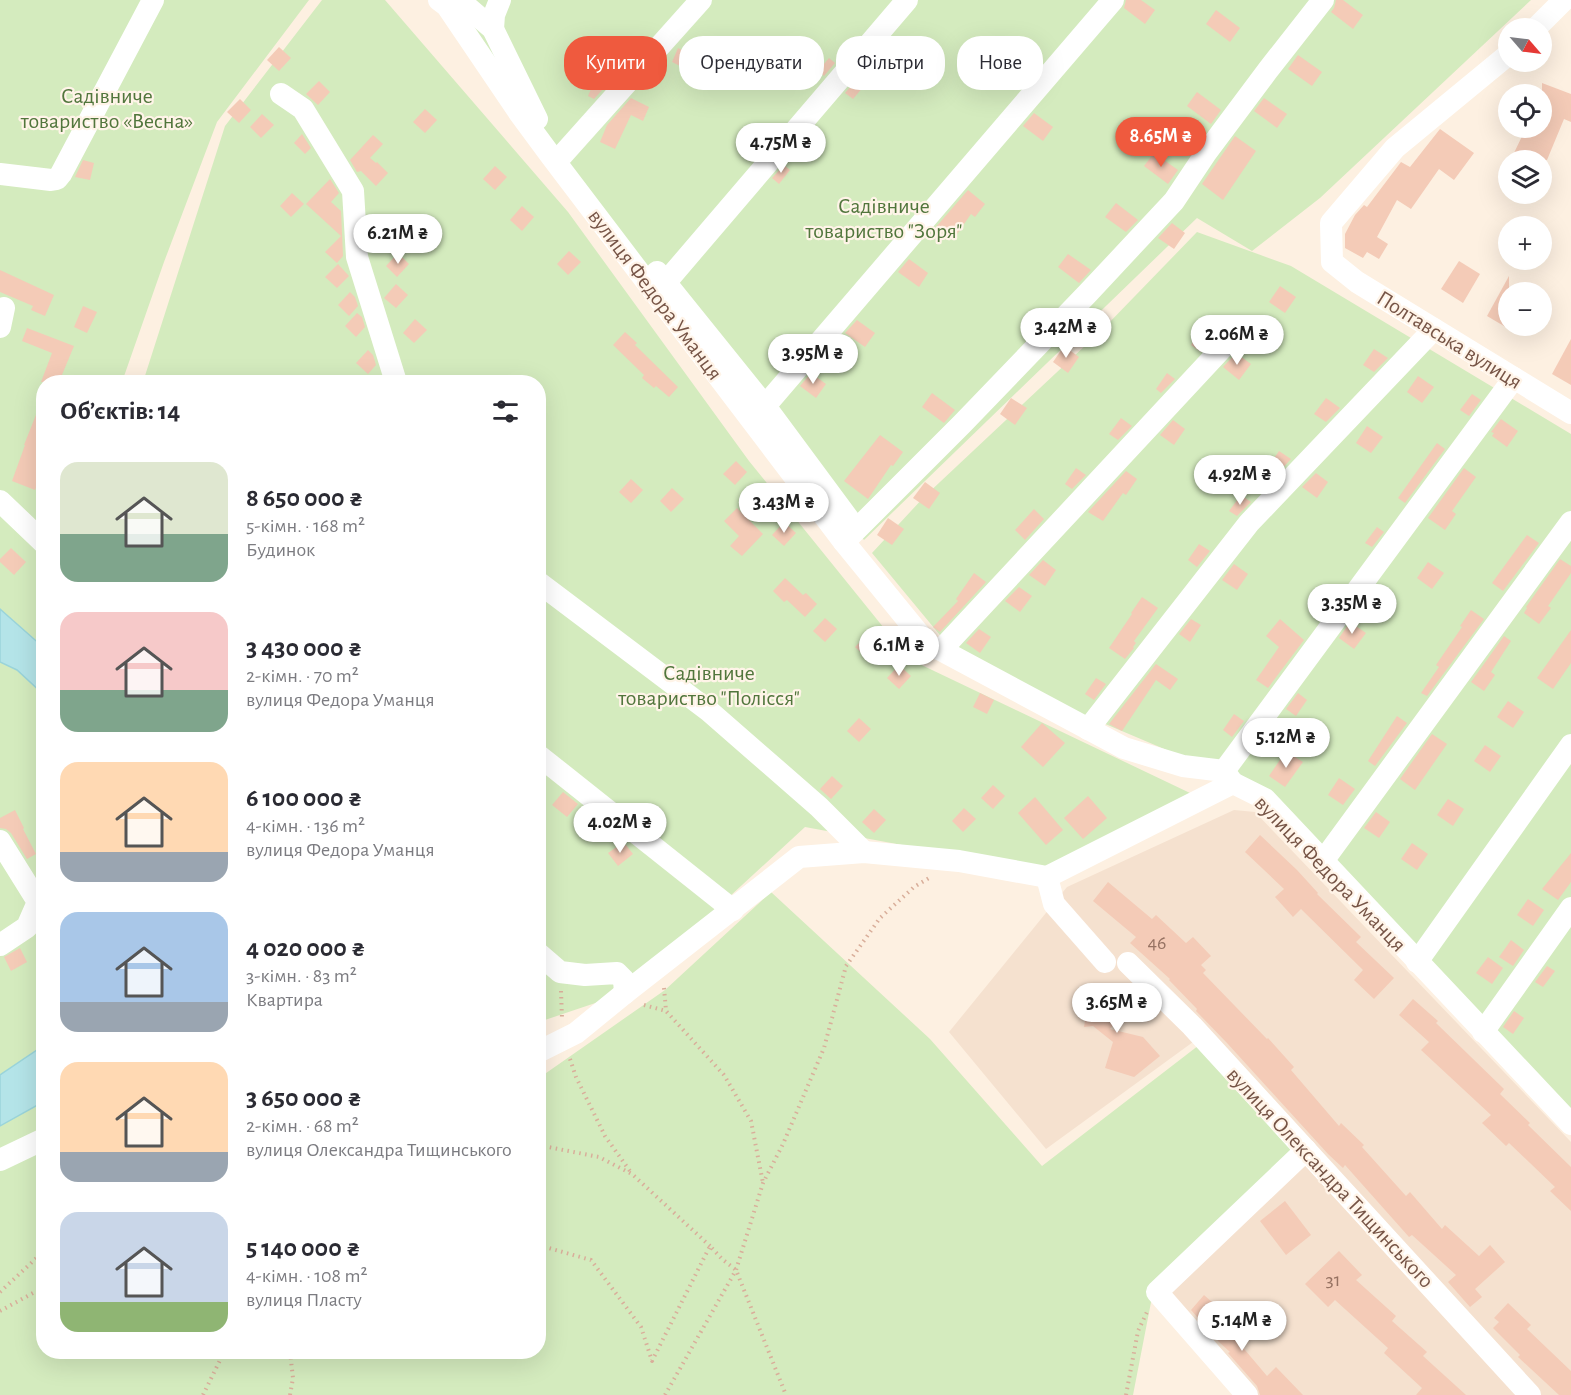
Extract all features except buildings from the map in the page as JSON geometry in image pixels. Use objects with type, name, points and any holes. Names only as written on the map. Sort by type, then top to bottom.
[{"type":"street","points":[[0,174],[57,179],[153,0]]},
{"type":"street","name":"вулиця Федора Уманця","points":[[439,0],[447,6],[544,148],[850,535],[928,645],[1124,748],[1229,777],[1265,800],[1483,1032],[1570,1120]]},
{"type":"street","points":[[459,0],[493,29],[557,161],[666,282],[765,406],[850,535],[963,424],[1174,201],[1206,153],[1323,0]]},
{"type":"street","points":[[493,29],[494,15],[500,0]]},
{"type":"street","points":[[557,161],[701,0]]},
{"type":"street","points":[[666,282],[907,0]]},
{"type":"street","points":[[765,406],[1113,0]]},
{"type":"street","points":[[1549,18],[1564,6]]},
{"type":"street","name":"Полтавська вулиця","points":[[1498,63],[1395,148],[1331,223],[1332,262],[1357,282],[1571,413]]},
{"type":"street","points":[[281,94],[303,109],[353,191],[357,257],[394,375]]},
{"type":"street","points":[[1088,729],[1249,523],[1434,329]]},
{"type":"street","points":[[941,650],[1226,344]]},
{"type":"street","points":[[546,1049],[576,1033],[799,857],[864,852],[958,861],[1047,877],[1229,777],[1514,378]]},
{"type":"street","points":[[0,501],[36,535]]},
{"type":"street","points":[[1323,861],[1571,522]]},
{"type":"street","points":[[546,588],[709,711],[819,807],[864,852]]},
{"type":"street","points":[[1418,962],[1571,745]]},
{"type":"street","points":[[546,762],[733,910]]},
{"type":"street","points":[[0,841],[36,899]]},
{"type":"street","points":[[1047,877],[1054,904],[1105,962]]},
{"type":"street","points":[[0,945],[27,927],[36,907]]},
{"type":"street","points":[[1483,1032],[1571,908]]},
{"type":"street","points":[[546,960],[560,972],[585,975],[617,973],[624,980],[625,993]]},
{"type":"street","name":"вулиця Олександра Тищинського","points":[[1128,963],[1191,1026],[1530,1395]]},
{"type":"street","points":[[0,1160],[36,1143]]},
{"type":"street","points":[[1246,1395],[1157,1292],[1306,1150]]},
{"type":"path","points":[[665,1395],[736,1270],[763,1183],[783,1144],[824,1048],[846,966],[880,918],[914,887],[958,861]]},
{"type":"path","points":[[560,972],[564,1040],[576,1077],[605,1136],[632,1173],[736,1270],[786,1395]]},
{"type":"path","points":[[663,981],[666,1011],[724,1075],[751,1121],[763,1183]]},
{"type":"path","points":[[546,1147],[599,1157],[632,1173]]},
{"type":"path","points":[[546,1247],[591,1260],[642,1327],[652,1361],[710,1246]]},
{"type":"path","points":[[0,1292],[36,1258]]},
{"type":"path","points":[[0,1311],[36,1291]]},
{"type":"path","points":[[1126,1395],[1138,1331],[1157,1292]]},
{"type":"path","points":[[203,1395],[221,1359]]},
{"type":"path","points":[[290,1395],[293,1378],[291,1359]]},
{"type":"shaded area","points":[[1234,810],[1255,812],[1571,1142],[1571,1395],[1254,1395],[1165,1293],[1204,1034],[1046,1149],[949,1032],[1067,887]]},
{"type":"green space","name":"Садівниче товариство «Весна»","points":[[0,0],[309,0],[217,122],[124,375],[36,375],[36,1359],[546,1359],[546,1073],[665,990],[771,892],[930,1039],[1042,1166],[1203,1042],[1301,1152],[1153,1292],[1133,1395],[0,1395]]},
{"type":"green space","name":"Садівниче товариство \"Полісся\"","points":[[322,0],[385,0],[568,212],[749,461],[909,659],[1190,793],[1047,872],[805,827],[625,993],[546,1020],[546,375],[145,375],[225,126]]},
{"type":"green space","name":"Садівниче товариство \"Зоря\"","points":[[440,0],[1531,0],[1512,18],[1498,18],[1498,31],[1320,198],[1252,251],[1197,218],[864,540],[520,114]]},
{"type":"green space","points":[[1197,232],[1291,266],[1571,434],[1571,1112],[1275,796],[1070,709],[944,640],[872,553],[924,497],[1104,328]]},
{"type":"water","points":[[0,609],[36,641],[36,688],[17,670],[0,662]]},
{"type":"water","points":[[36,1051],[36,1106],[0,1126],[0,1075]]}]
